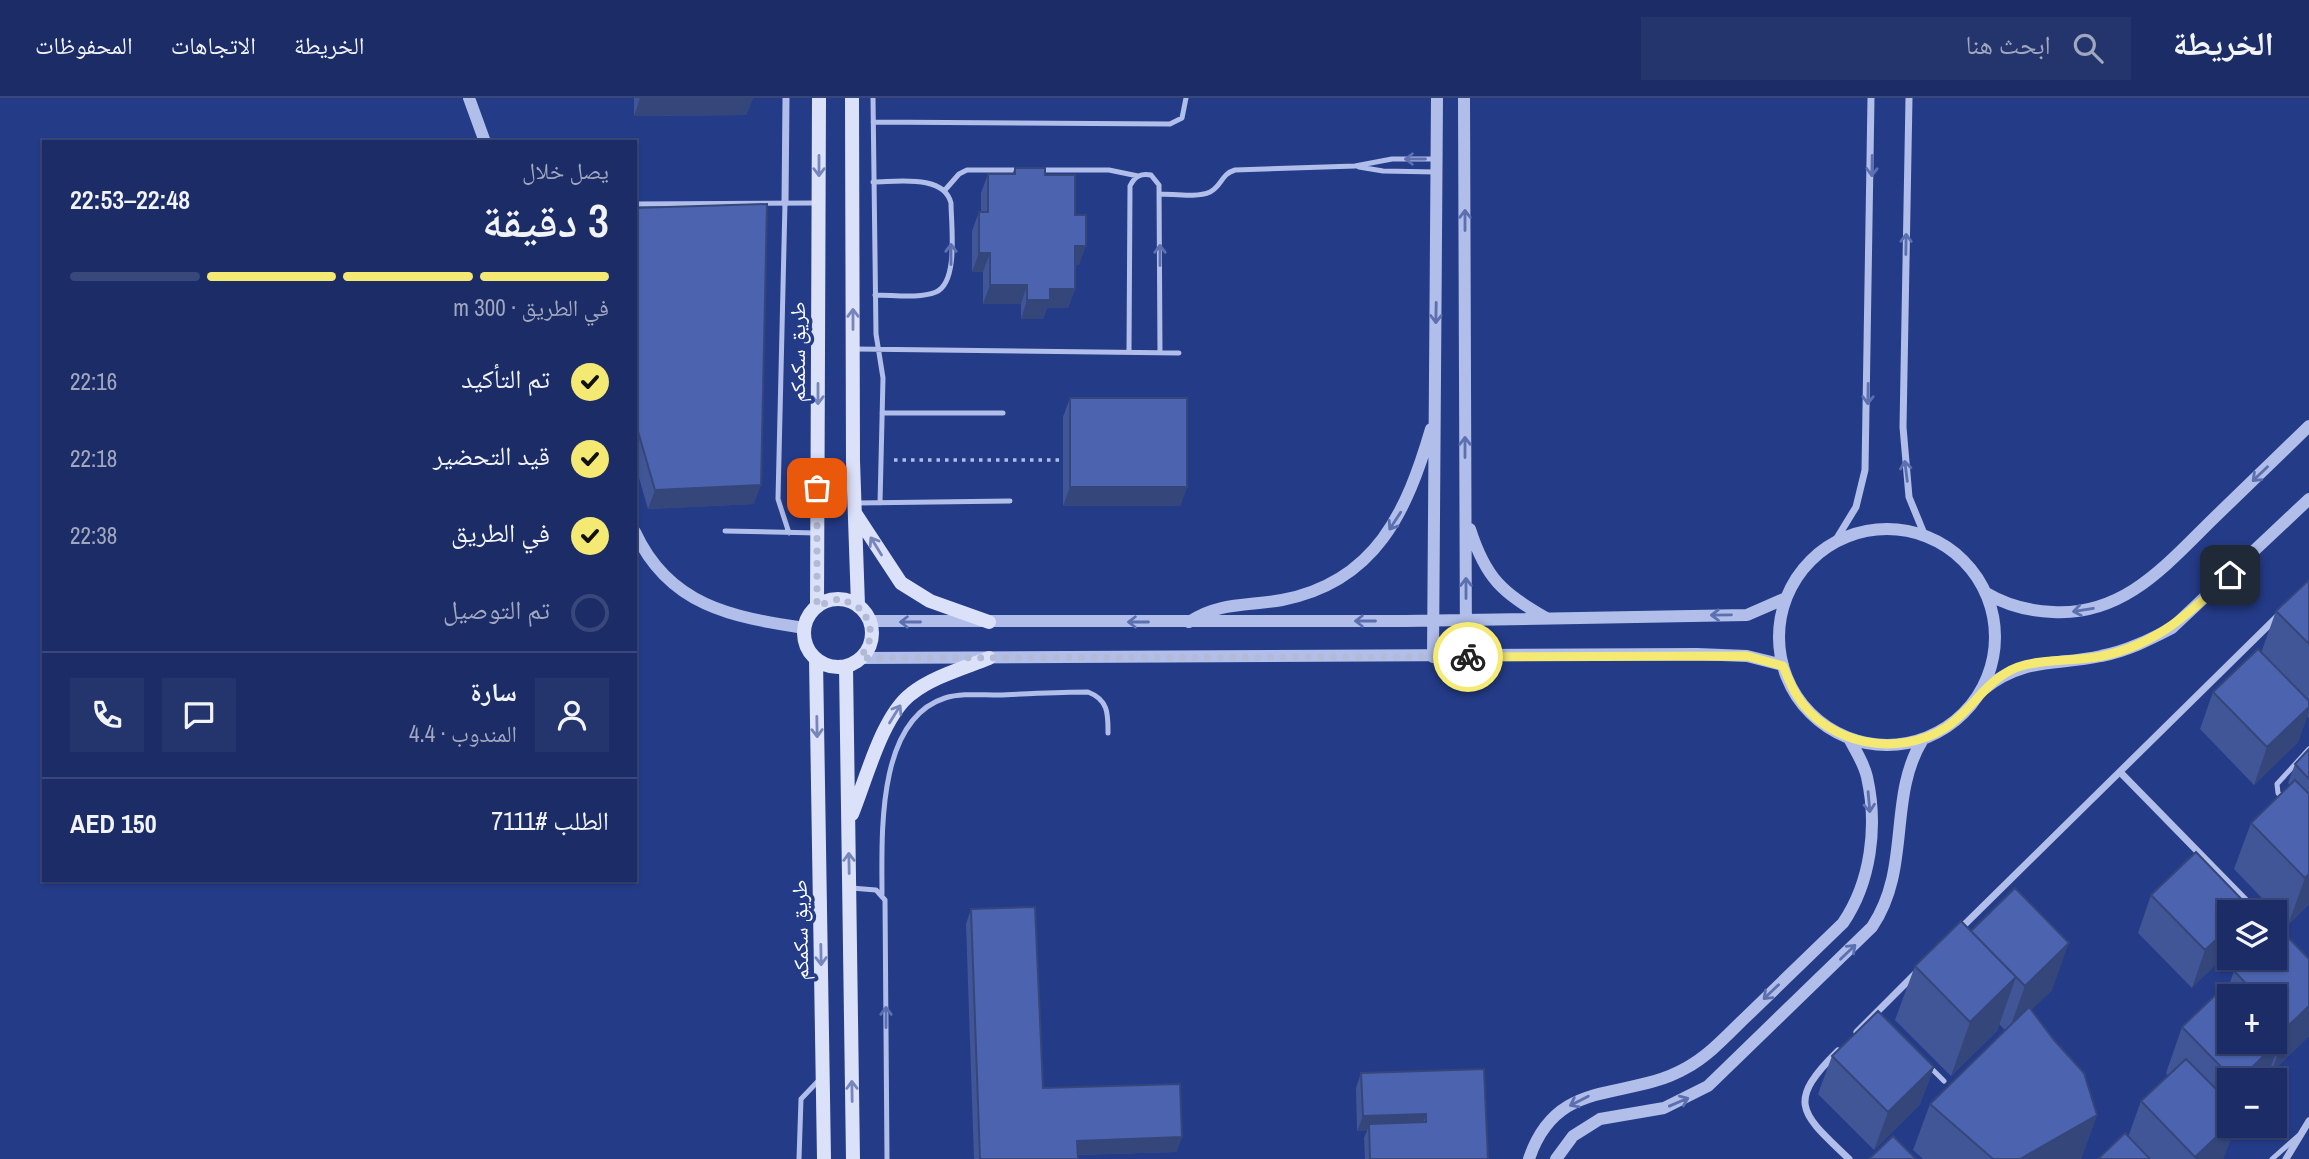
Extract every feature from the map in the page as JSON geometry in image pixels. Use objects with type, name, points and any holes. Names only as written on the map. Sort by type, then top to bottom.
[{"type":"main road","name":"طريق سكمكم","points":[[817,606],[819,98]]},
{"type":"main road","points":[[852,98],[853,507],[858,604],[870,621],[871,643],[861,658],[846,666],[830,666],[816,659],[806,645],[804,628],[817,606],[841,598],[858,604]]},
{"type":"main road","points":[[853,507],[901,583],[930,601],[989,622]]},
{"type":"main road","points":[[849,821],[889,724],[904,700],[921,687],[989,657]]},
{"type":"main road","name":"طريق سكمكم","points":[[816,659],[824,1159]]},
{"type":"main road","points":[[846,666],[853,1159]]},
{"type":"street","points":[[469,98],[484,140]]},
{"type":"street","points":[[785,203],[786,98]]},
{"type":"street","points":[[1433,657],[1437,98]]},
{"type":"street","points":[[1464,98],[1466,657]]},
{"type":"street","points":[[1834,543],[1856,507],[1865,470],[1871,98]]},
{"type":"street","points":[[1909,98],[1903,434],[1909,497],[1925,536]]},
{"type":"street","points":[[1189,622],[1215,608],[1280,600],[1311,592],[1337,579],[1365,558],[1402,512],[1417,476],[1436,411]]},
{"type":"street","points":[[1986,593],[2017,606],[2065,613],[2105,606],[2124,598],[2158,573],[2309,426]]},
{"type":"street","points":[[1981,692],[2015,668],[2050,661],[2101,657],[2137,645],[2172,628],[2309,499]]},
{"type":"street","points":[[1466,515],[1477,551],[1490,577],[1509,596],[1546,618]]},
{"type":"street","points":[[1879,530],[1907,531],[1925,536],[1962,558],[1986,593],[1995,626],[1995,643],[1988,676],[1981,692],[1965,712],[1946,727],[1923,738],[1886,745],[1849,738],[1819,721],[1797,696],[1783,666],[1779,632],[1786,598],[1806,567],[1834,543],[1851,535],[1879,530]]},
{"type":"street","points":[[637,535],[664,575],[696,600],[734,616],[804,628]]},
{"type":"street","points":[[870,621],[1434,621],[1747,615],[1786,598]]},
{"type":"street","points":[[1951,939],[2289,605]]},
{"type":"street","points":[[861,658],[1747,656],[1783,666]]},
{"type":"street","points":[[1529,1159],[1549,1123],[1576,1102],[1605,1090],[1672,1076],[1703,1057],[1843,923],[1857,902],[1865,882],[1871,832],[1867,777],[1849,738]]},
{"type":"street","points":[[1556,1159],[1573,1136],[1600,1119],[1664,1108],[1708,1086],[1872,928],[1883,911],[1896,874],[1909,766],[1923,738]]},
{"type":"street","points":[[2120,772],[2245,900]]},
{"type":"street","points":[[1849,1039],[1922,968]]},
{"type":"street","points":[[1840,1048],[1814,1075],[1803,1098],[1806,1112],[1818,1129],[1849,1159]]},
{"type":"street","points":[[2287,1159],[2309,1121]]},
{"type":"lane","points":[[873,98],[876,295],[882,413],[880,503]]},
{"type":"lane","points":[[873,122],[1170,124],[1182,118],[1186,98]]},
{"type":"lane","points":[[1159,194],[1205,193],[1214,189],[1226,173],[1235,170],[1356,166],[1392,159],[1438,166]]},
{"type":"lane","points":[[1356,166],[1383,171],[1438,166]]},
{"type":"lane","points":[[944,190],[959,174],[976,170],[1109,170],[1138,176],[1151,175],[1156,179],[1159,194],[1160,352]]},
{"type":"lane","points":[[1129,352],[1130,186],[1138,176]]},
{"type":"lane","points":[[873,182],[937,185],[944,190],[951,203],[948,282],[933,293],[876,295]]},
{"type":"lane","points":[[785,203],[778,499],[789,533]]},
{"type":"lane","points":[[637,204],[819,203]]},
{"type":"lane","points":[[853,349],[1179,353]]},
{"type":"lane","points":[[882,413],[1003,413]]},
{"type":"lane","points":[[853,507],[880,503],[1010,501]]},
{"type":"lane","points":[[725,531],[817,533]]},
{"type":"lane","points":[[887,1159],[885,906],[881,894],[883,811],[900,740],[913,718],[923,710],[958,696],[1088,692],[1100,698],[1106,708],[1108,733]]},
{"type":"lane","points":[[2290,807],[2278,793],[2277,784],[2309,749]]},
{"type":"lane","points":[[850,888],[869,889],[881,894]]},
{"type":"lane","points":[[1876,1013],[1886,1023]]},
{"type":"lane","points":[[1925,1061],[1944,1081]]},
{"type":"lane","points":[[799,1159],[801,1099],[805,1091],[823,1076]]},
{"type":"lane","points":[[2272,1159],[2303,1132]]},
{"type":"path","points":[[881,460],[1063,460]]},
{"type":"building","points":[[1015,168],[1045,168],[1045,175],[1075,175],[1075,215],[1086,215],[1086,246],[1075,246],[1075,289],[1050,289],[1050,300],[1027,300],[1027,285],[990,285],[990,253],[979,253],[979,212],[988,212],[988,174],[1015,174]]},
{"type":"building","points":[[767,204],[761,485],[655,490],[637,428],[637,208]]},
{"type":"building","points":[[1070,398],[1187,398],[1187,487],[1070,487]]},
{"type":"building","points":[[2309,580],[2309,644],[2276,611]]},
{"type":"building","points":[[2258,649],[2309,701],[2309,707],[2267,747],[2213,692]]},
{"type":"building","points":[[2309,749],[2309,779],[2295,764]]},
{"type":"building","points":[[2295,780],[2309,794],[2309,874],[2305,878],[2251,823]]},
{"type":"building","points":[[2196,852],[2242,900],[2217,900],[2217,939],[2205,950],[2151,895]]},
{"type":"building","points":[[2015,888],[2069,943],[2025,986],[1971,931]]},
{"type":"building","points":[[1035,907],[1043,1088],[1180,1084],[1182,1137],[1077,1141],[1078,1159],[980,1159],[971,909]]},
{"type":"building","points":[[1961,921],[2016,977],[1970,1022],[1915,966]]},
{"type":"building","points":[[2287,936],[2309,959],[2309,1006],[2288,1026],[2287,984],[2246,984],[2234,971],[2287,970]]},
{"type":"building","points":[[2217,994],[2217,1054],[2266,1054],[2251,1068],[2222,1068],[2182,1027]]},
{"type":"building","points":[[2029,1007],[2084,1073],[2097,1115],[2020,1159],[1993,1159],[1930,1104]]},
{"type":"building","points":[[1878,1011],[1934,1067],[1888,1112],[1832,1056]]},
{"type":"building","points":[[2186,1059],[2217,1090],[2217,1136],[2195,1157],[2141,1101]]},
{"type":"building","points":[[1484,1069],[1488,1159],[1370,1159],[1369,1124],[1426,1122],[1426,1114],[1363,1116],[1361,1073]]},
{"type":"building","points":[[2125,1133],[2150,1159],[2098,1159]]},
{"type":"building","points":[[1893,1136],[1916,1159],[1869,1159]]},
{"type":"way so far","points":[[817,488],[817,606],[824,601],[841,598],[858,604],[864,611],[872,626],[872,635],[871,643],[861,658],[1468,657]]},
{"type":"route","points":[[1468,657],[1696,654],[1761,658],[1783,666],[1797,696],[1819,721],[1849,738],[1867,743],[1905,743],[1946,727],[1965,712],[1994,680],[2015,668],[2050,661],[2101,657],[2149,640],[2172,628],[2192,612],[2230,575]]}]
